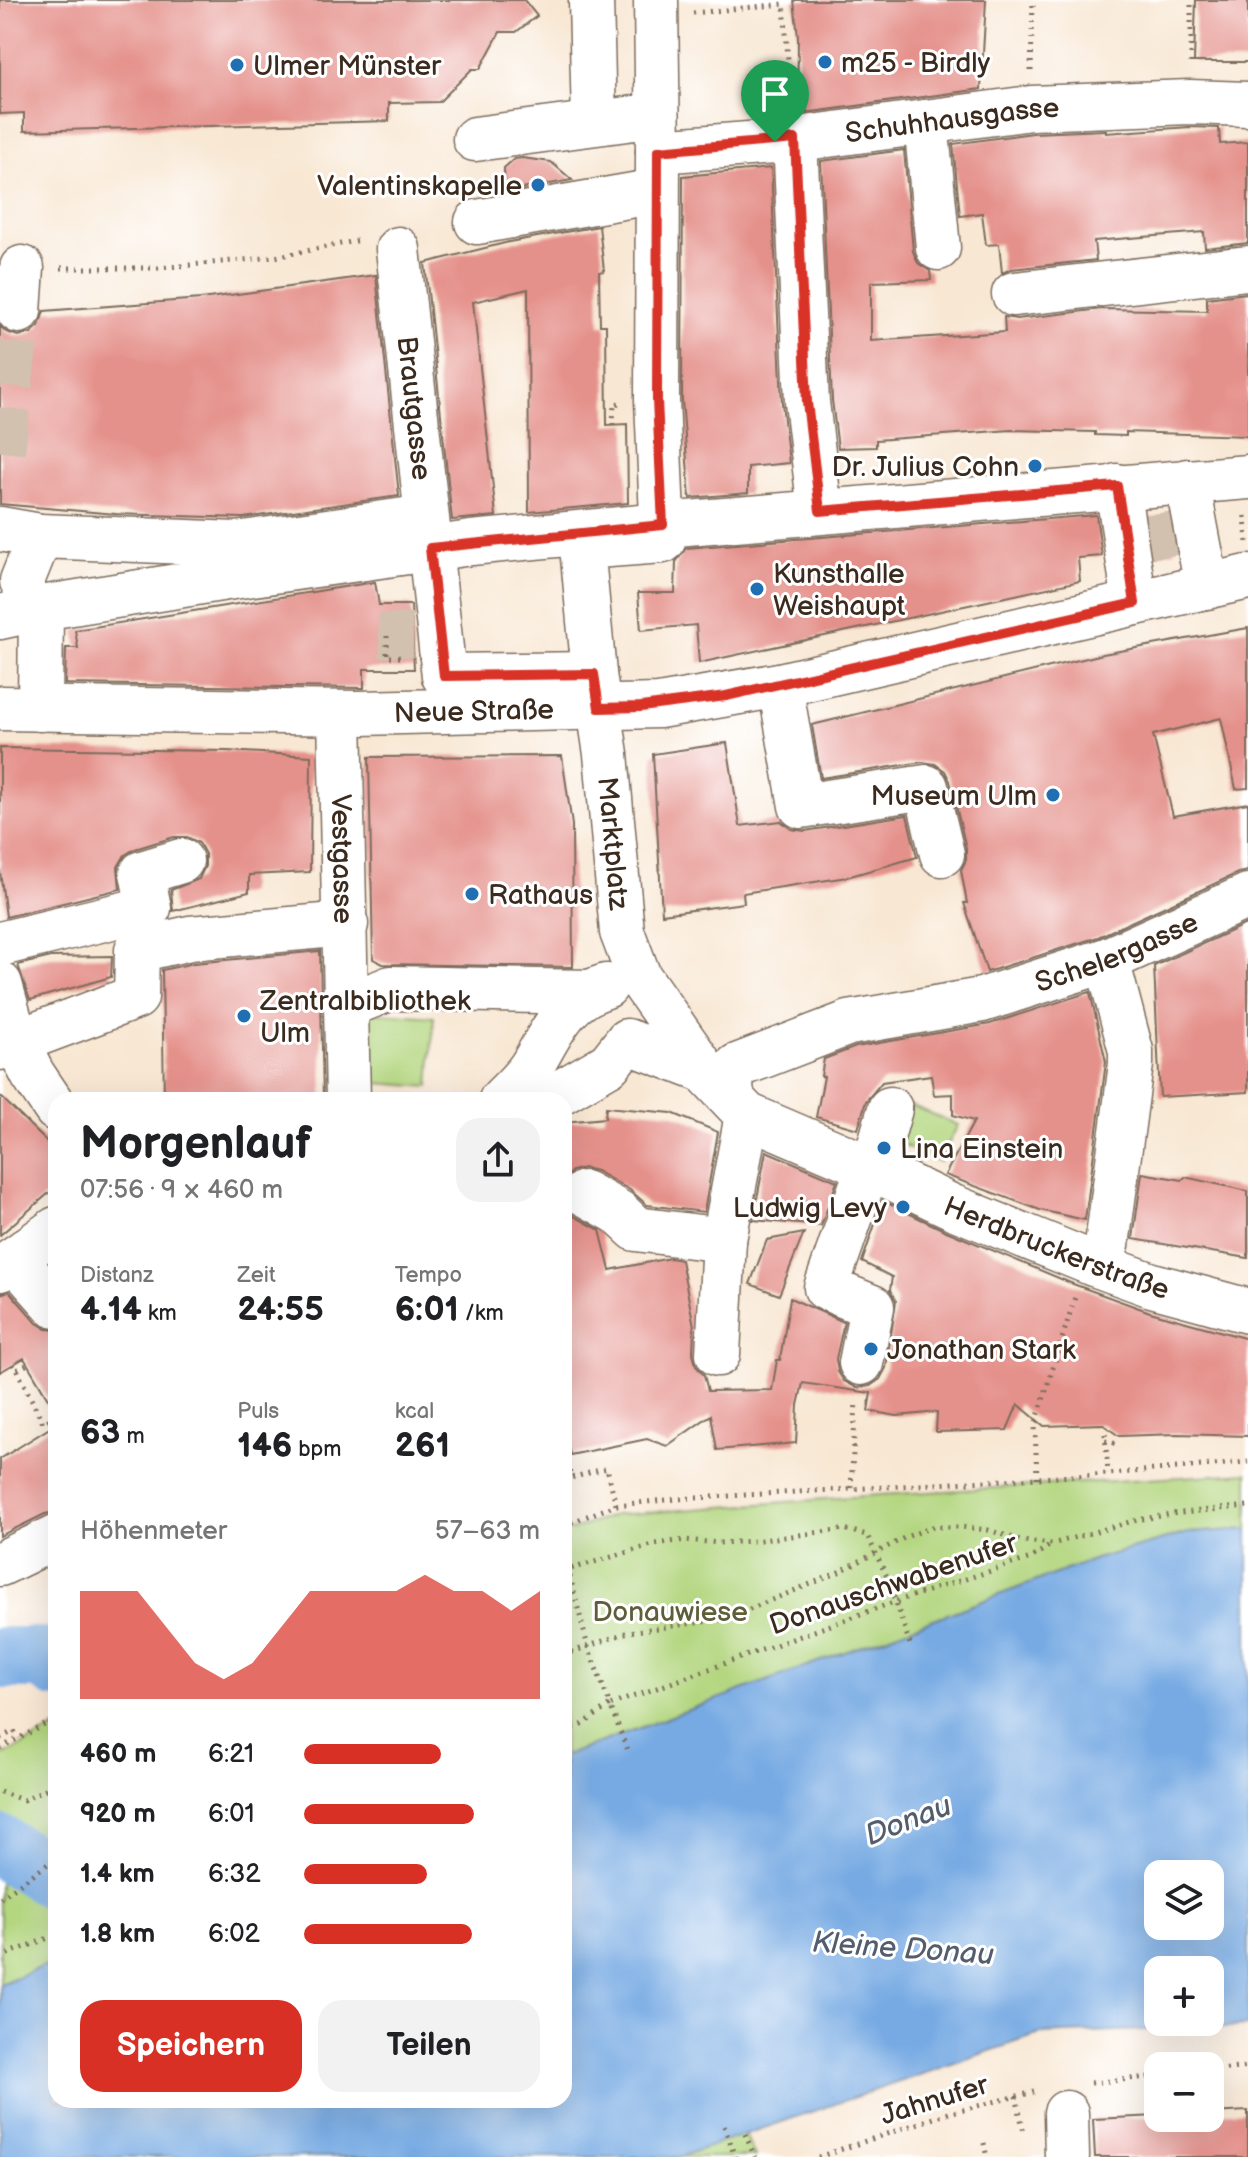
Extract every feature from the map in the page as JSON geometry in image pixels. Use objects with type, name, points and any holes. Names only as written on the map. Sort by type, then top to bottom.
[{"type":"street","points":[[591,0],[594,122]]},
{"type":"street","points":[[656,8],[657,400],[663,525]]},
{"type":"street","name":"Schuhhausgasse","points":[[658,152],[795,139],[1031,108],[1220,103]]},
{"type":"street","points":[[475,139],[594,122],[658,152]]},
{"type":"street","points":[[926,122],[938,248]]},
{"type":"street","points":[[795,139],[807,402],[820,511]]},
{"type":"street","points":[[477,222],[658,152]]},
{"type":"street","name":"Brautgasse","points":[[381,244],[429,544],[444,676],[596,691]]},
{"type":"street","points":[[19,311],[22,268]]},
{"type":"street","points":[[1014,294],[1248,268]]},
{"type":"street","points":[[21,602],[429,544],[1117,486],[1246,479]]},
{"type":"street","points":[[1135,603],[1159,535],[1187,481]]},
{"type":"street","points":[[1117,486],[1159,535],[1234,580]]},
{"type":"street","name":"Marktplatz","points":[[663,525],[663,541],[582,547],[596,691],[606,754],[622,932],[639,977],[728,1096]]},
{"type":"street","name":"Neue Straße","points":[[429,544],[236,544],[20,532],[20,709],[340,713],[484,708],[596,691],[680,703],[780,685],[1234,580]]},
{"type":"street","points":[[780,685],[801,806],[926,787],[942,854]]},
{"type":"street","name":"Vestgasse","points":[[340,713],[348,1092]]},
{"type":"street","points":[[0,944],[149,908],[142,873],[181,861]]},
{"type":"street","name":"Schelergasse","points":[[728,1096],[737,1066],[793,1034],[1107,960],[1248,896]]},
{"type":"street","points":[[8,1045],[136,997],[137,950],[190,938],[346,924]]},
{"type":"street","points":[[1094,1264],[1107,1245],[1131,1064],[1131,1051],[1107,960]]},
{"type":"street","points":[[508,1092],[530,1069],[544,1041],[567,1009],[591,992],[639,977]]},
{"type":"street","points":[[0,984],[8,1045],[48,1097]]},
{"type":"street","points":[[346,1006],[391,988],[591,992]]},
{"type":"street","points":[[561,1092],[609,1064],[627,1041],[728,1096],[718,1354]]},
{"type":"street","name":"Herdbruckerstraße","points":[[728,1096],[953,1207],[1152,1285],[1248,1311]]},
{"type":"street","points":[[861,1363],[872,1307],[812,1283],[870,1168],[890,1109]]},
{"type":"street","points":[[584,1193],[618,1212],[636,1229],[724,1240]]},
{"type":"street","points":[[48,1235],[7,1264],[48,1299]]},
{"type":"street","points":[[0,1564],[48,1541]]},
{"type":"street","points":[[1066,2113],[1067,2157]]},
{"type":"path","points":[[1031,108],[1033,0]]},
{"type":"path","points":[[1191,0],[1220,103]]},
{"type":"path","points":[[656,8],[784,4],[795,139]]},
{"type":"path","points":[[785,19],[796,18]]},
{"type":"path","points":[[22,268],[158,268],[381,244]]},
{"type":"path","points":[[1234,580],[1246,479]]},
{"type":"path","points":[[387,636],[387,657],[407,657]]},
{"type":"path","points":[[1037,1478],[1035,1426],[1077,1291],[1094,1264]]},
{"type":"path","points":[[28,1364],[15,1367],[43,1423],[48,1420]]},
{"type":"path","points":[[851,1488],[852,1437]]},
{"type":"path","points":[[1108,1474],[1105,1437],[1117,1444]]},
{"type":"path","points":[[572,1522],[616,1505],[677,1499],[1108,1474],[1248,1462]]},
{"type":"path","points":[[572,1478],[607,1468],[616,1505]]},
{"type":"path","points":[[572,1652],[628,1632],[725,1619],[835,1574],[932,1527],[988,1530],[1024,1541],[1052,1544],[1137,1520],[1248,1506]]},
{"type":"path","points":[[572,1569],[655,1544],[685,1540],[719,1543],[754,1541],[844,1529],[867,1535],[897,1601],[910,1644]]},
{"type":"path","name":"Donauschwabenufer","points":[[572,1728],[582,1725],[610,1705],[897,1601],[1031,1558],[1052,1544]]},
{"type":"path","points":[[572,1592],[588,1647],[627,1749]]},
{"type":"path","points":[[0,1748],[48,1723]]},
{"type":"path","points":[[0,1738],[14,1731],[19,1738]]},
{"type":"path","points":[[0,1792],[23,1800],[48,1788]]},
{"type":"path","points":[[0,1898],[48,1864]]},
{"type":"path","points":[[0,1957],[48,1938]]},
{"type":"path","points":[[1224,2070],[1248,2067]]},
{"type":"path","name":"Jahnufer","points":[[818,2157],[949,2113],[1016,2096],[1024,2134]]},
{"type":"path","points":[[724,2126],[735,2157]]},
{"type":"path","points":[[745,2134],[755,2157]]},
{"type":"path","points":[[984,2143],[986,2153]]},
{"type":"green space","points":[[367,1012],[434,1017],[429,1087],[362,1082]]},
{"type":"green space","points":[[910,1105],[958,1125],[939,1162],[894,1140]]},
{"type":"green space","name":"Donauwiese","points":[[1248,1473],[1248,1529],[1188,1533],[1096,1559],[572,1753],[572,1530],[615,1515],[878,1495]]},
{"type":"green space","points":[[48,1732],[48,1964],[0,1984],[0,1757]]},
{"type":"green space","points":[[745,2134],[755,2157],[679,2157]]},
{"type":"water","points":[[1248,1529],[1248,2026],[1224,2027],[1224,1956],[1144,1956],[1144,2030],[1040,2034],[679,2157],[0,2157],[0,1984],[48,1964],[48,2108],[572,2108],[572,1753],[1096,1559],[1188,1533]]},
{"type":"building","name":"Ulmer Münster","points":[[0,0],[524,0],[537,16],[516,32],[500,32],[480,69],[472,69],[439,102],[389,103],[389,121],[24,131],[24,113],[0,114]]},
{"type":"building","points":[[794,0],[986,0],[981,89],[797,114],[798,37]]},
{"type":"building","points":[[1196,0],[1248,0],[1248,62],[1194,62]]},
{"type":"building","points":[[1219,128],[1220,144],[1248,142],[1248,243],[1205,248],[1204,232],[1094,241],[1096,260],[1011,269],[1002,273],[999,244],[986,245],[982,213],[960,216],[953,144],[1033,133],[1106,130],[1106,133]]},
{"type":"building","points":[[904,150],[913,251],[918,263],[930,271],[931,280],[871,282],[871,341],[1005,332],[1004,317],[1017,319],[1102,309],[1207,311],[1207,298],[1248,293],[1248,436],[1126,432],[1126,436],[1011,430],[876,440],[876,447],[838,448],[832,400],[821,161]]},
{"type":"building","name":"Valentinskapelle","points":[[514,159],[551,162],[572,180],[505,192],[504,168]]},
{"type":"building","points":[[771,168],[782,403],[789,463],[748,467],[748,493],[690,498],[682,400],[683,176]]},
{"type":"building","points":[[599,226],[604,271],[599,272],[600,325],[606,325],[607,425],[627,424],[628,503],[529,512],[528,289],[473,302],[496,516],[452,520],[425,263],[509,242]]},
{"type":"building","points":[[376,275],[399,496],[243,518],[116,514],[0,504],[0,326],[18,336],[31,333],[39,326],[44,311],[201,299]]},
{"type":"building","points":[[1096,515],[1102,556],[1078,558],[1080,581],[699,663],[696,625],[641,630],[638,593],[675,593],[676,562],[686,548]]},
{"type":"building","points":[[1168,516],[1175,551],[1153,554],[1147,519]]},
{"type":"building","points":[[375,582],[379,605],[411,605],[414,669],[364,669],[364,688],[65,684],[66,648],[78,648],[75,630]]},
{"type":"building","points":[[1248,628],[1248,788],[1236,789],[1221,718],[1153,735],[1173,816],[1248,803],[1248,871],[1098,937],[987,972],[964,903],[967,903],[961,870],[966,860],[966,848],[945,771],[935,764],[922,762],[821,778],[812,725],[1103,654]]},
{"type":"building","points":[[727,743],[740,826],[781,821],[791,829],[805,831],[907,815],[917,857],[847,877],[743,893],[744,903],[662,914],[653,754]]},
{"type":"building","points":[[0,748],[227,751],[311,756],[310,872],[249,875],[249,892],[173,911],[171,890],[199,879],[205,866],[205,854],[199,843],[187,837],[174,837],[125,855],[118,867],[120,889],[6,917],[0,871]]},
{"type":"building","name":"Rathaus","points":[[562,756],[572,825],[573,967],[383,964],[373,959],[369,757]]},
{"type":"building","points":[[1248,923],[1248,1092],[1160,1097],[1154,966]]},
{"type":"building","name":"Zentralbibliothek Ulm","points":[[320,951],[323,1092],[164,1092],[162,970],[194,963]]},
{"type":"building","points":[[112,956],[111,977],[30,1000],[18,965],[51,957]]},
{"type":"building","points":[[1090,992],[1106,1062],[1085,1220],[1040,1210],[945,1175],[974,1121],[953,1115],[953,1094],[934,1095],[931,1075],[882,1082],[866,1101],[858,1129],[816,1117],[824,1077],[821,1076],[824,1059],[856,1047],[990,1024]]},
{"type":"building","points":[[0,1096],[48,1143],[48,1194],[0,1235]]},
{"type":"building","points":[[606,1107],[672,1113],[718,1132],[704,1212],[647,1205],[630,1190],[596,1171],[584,1168],[572,1171],[572,1121],[605,1118]]},
{"type":"building","points":[[766,1151],[837,1181],[821,1226],[753,1220]]},
{"type":"building","points":[[1142,1173],[1182,1180],[1185,1177],[1248,1191],[1248,1258],[1133,1239]]},
{"type":"building","points":[[883,1201],[1073,1284],[1150,1312],[1248,1339],[1248,1436],[1119,1436],[1102,1424],[1044,1426],[1018,1404],[1007,1430],[936,1432],[937,1412],[897,1416],[868,1411],[871,1393],[803,1383],[798,1405],[796,1443],[717,1450],[711,1415],[667,1446],[647,1439],[572,1455],[572,1215],[600,1230],[610,1270],[670,1258],[681,1260],[694,1326],[693,1353],[708,1391],[772,1390],[790,1298],[844,1322],[836,1359],[838,1372],[844,1381],[857,1388],[870,1386],[880,1379],[886,1368],[896,1301],[890,1290],[892,1277],[862,1262]]},
{"type":"building","points":[[804,1233],[779,1295],[750,1284],[767,1240]]},
{"type":"building","points":[[9,1291],[37,1323],[48,1329],[48,1398],[24,1358],[0,1372],[0,1294]]},
{"type":"building","points":[[48,1429],[48,1513],[0,1536],[0,1459]]},
{"type":"building","points":[[1248,2111],[1248,2157],[1095,2157],[1093,2119],[1144,2117],[1144,2132],[1224,2132],[1224,2112]]},
{"type":"waterway","points":[[0,1658],[48,1660]]},
{"type":"waterway","points":[[0,1846],[48,1875]]},
{"type":"tunnel","points":[[3,452],[19,311]]},
{"type":"tunnel","points":[[1137,538],[1176,533]]},
{"type":"tunnel","points":[[379,636],[413,635]]},
{"type":"place","name":"m25 - Birdly","points":[[825,62]]},
{"type":"place","name":"Ulmer Münster","points":[[237,65]]},
{"type":"place","name":"Valentinskapelle","points":[[538,185]]},
{"type":"place","name":"Dr. Julius Cohn","points":[[1035,466]]},
{"type":"place","name":"Kunsthalle Weishaupt","points":[[757,589]]},
{"type":"place","name":"Museum Ulm","points":[[1053,795]]},
{"type":"place","name":"Rathaus","points":[[472,894]]},
{"type":"place","name":"Zentralbibliothek Ulm","points":[[244,1016]]},
{"type":"place","name":"Lina Einstein","points":[[884,1148]]},
{"type":"place","name":"Ludwig Levy","points":[[903,1207]]},
{"type":"place","name":"Jonathan Stark","points":[[871,1349]]},
{"type":"route","points":[[795,139],[807,402],[820,511],[1117,486],[1135,603],[780,685],[659,706],[599,708],[594,674],[444,676],[430,548],[663,525],[657,400],[658,151],[775,142],[795,139]]},
{"type":"water label","name":"Donau","points":[[908,1820]]},
{"type":"water label","name":"Kleine Donau","points":[[903,1948]]}]
